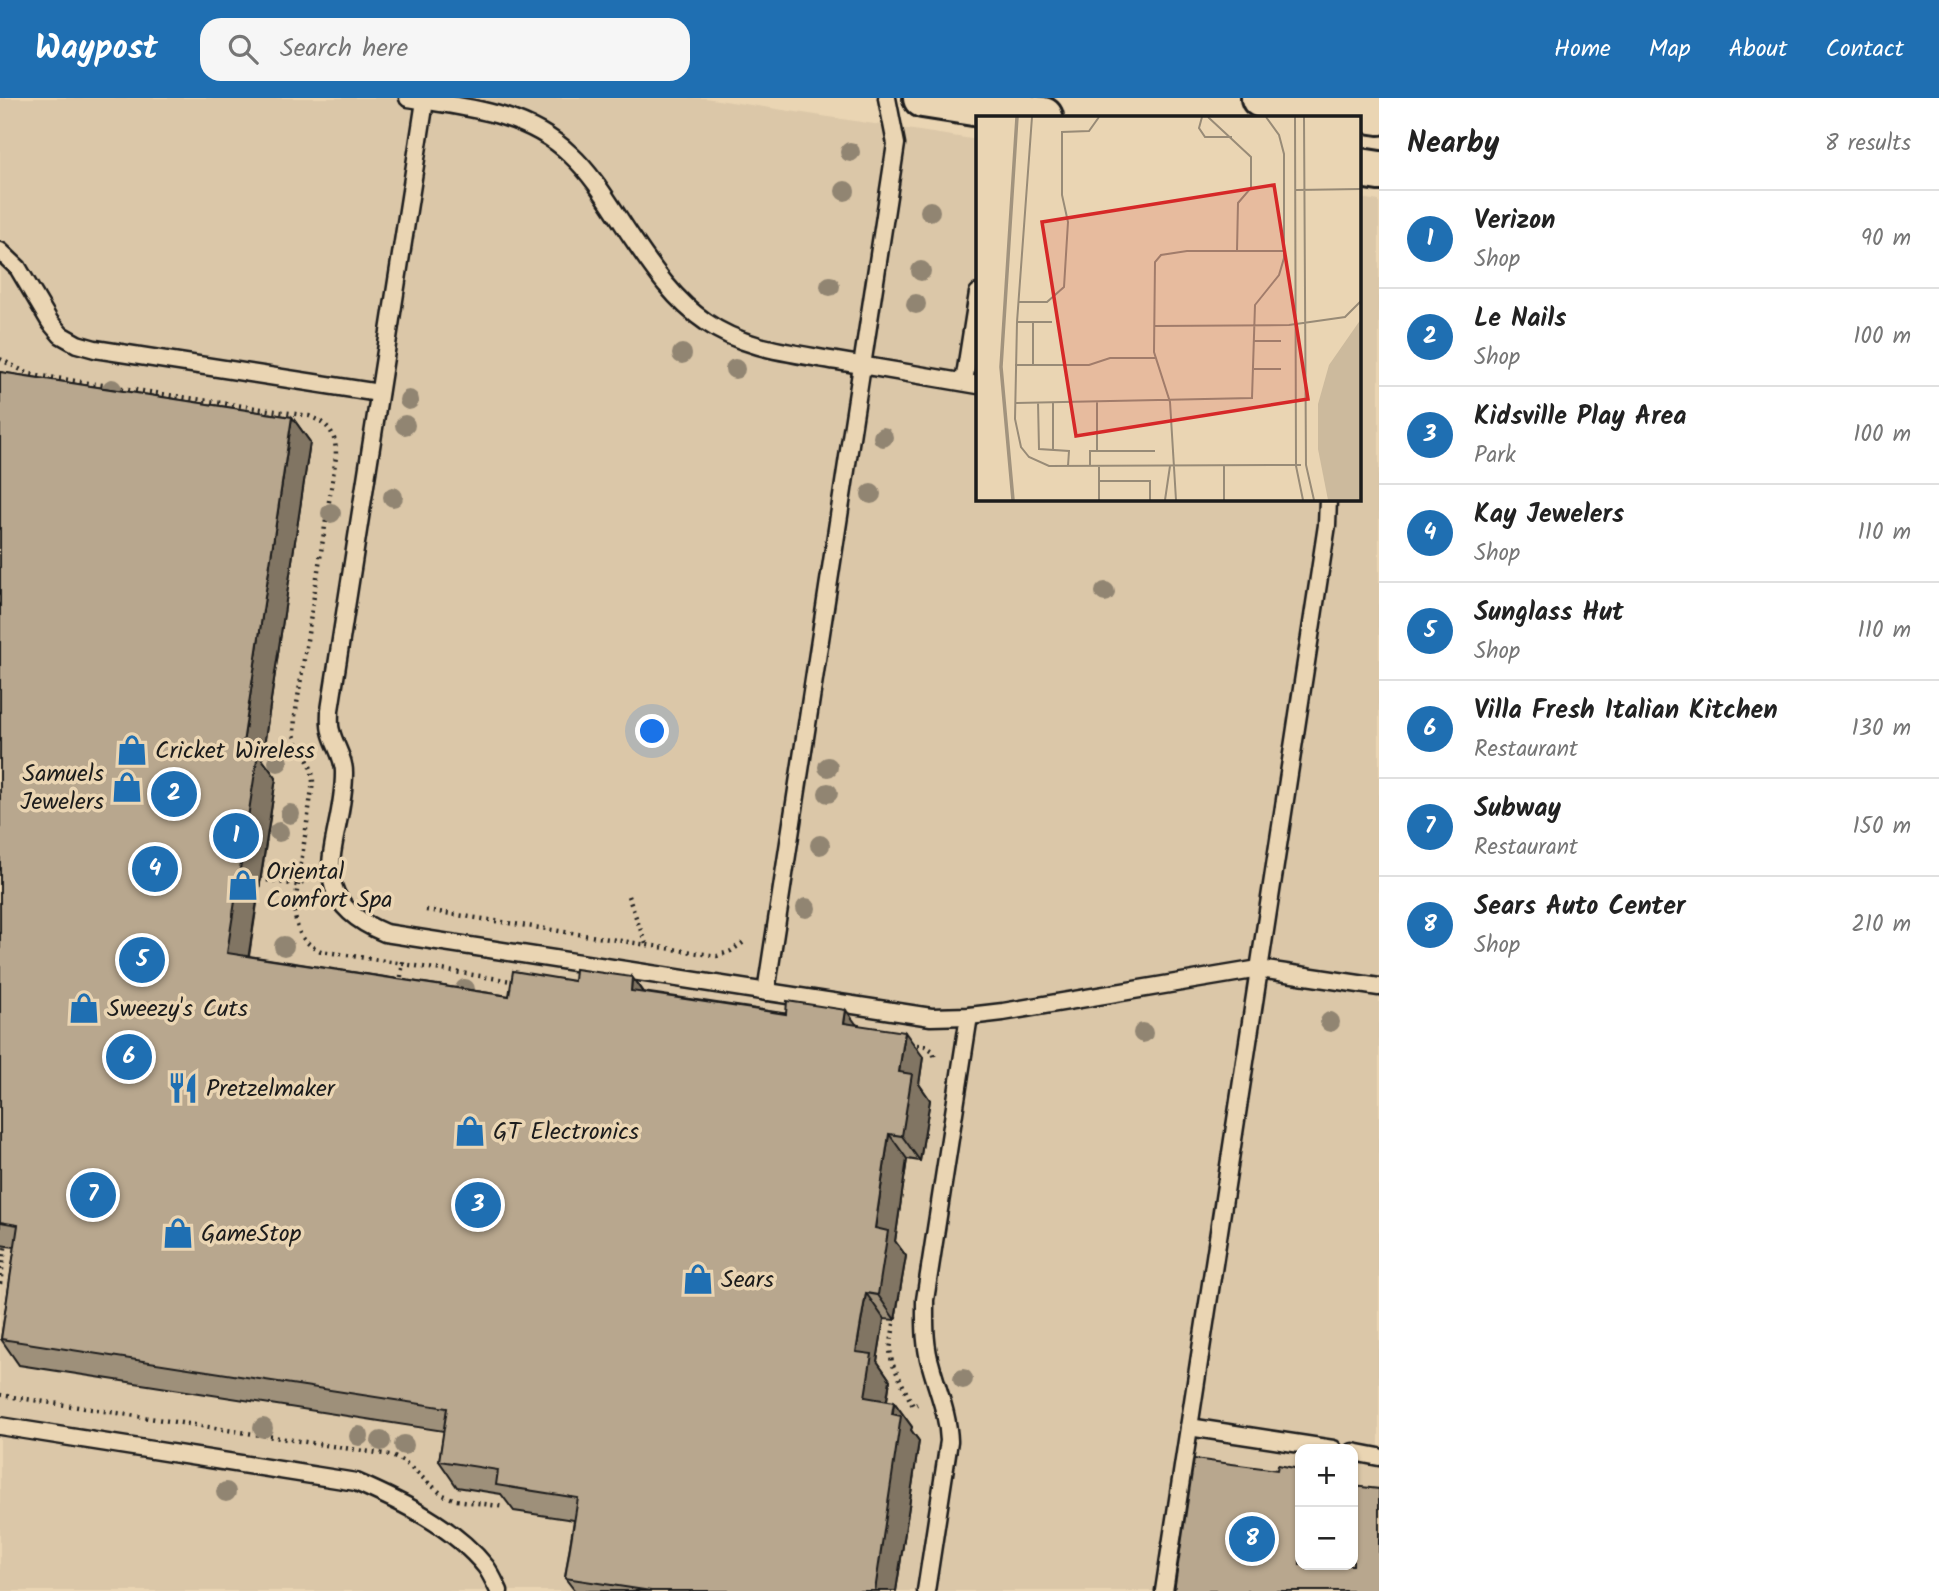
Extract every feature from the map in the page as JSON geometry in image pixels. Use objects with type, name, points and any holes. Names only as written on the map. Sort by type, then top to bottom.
[{"type":"main road","points":[[923,98],[1037,116]]},
{"type":"main road","points":[[1261,98],[1379,115]]},
{"type":"lane","points":[[408,98],[509,117],[539,131],[569,153],[596,183],[657,274],[680,300],[706,322],[737,340],[779,351],[971,383],[976,319]]},
{"type":"lane","points":[[766,992],[896,144],[887,98]]},
{"type":"lane","points":[[425,101],[330,710],[331,731],[344,769],[331,877],[336,895],[349,912],[365,925],[385,933],[931,1017],[1003,1012],[1259,969],[1379,987]]},
{"type":"lane","points":[[0,251],[18,268],[50,322],[61,335],[77,344],[379,394]]},
{"type":"lane","points":[[1164,1591],[1327,526],[1328,500]]},
{"type":"lane","points":[[926,1591],[949,1441],[948,1424],[930,1364],[925,1336],[925,1300],[969,1016]]},
{"type":"lane","points":[[0,1426],[356,1482],[387,1495],[430,1519],[460,1541],[486,1568],[499,1591]]},
{"type":"lane","points":[[1189,1427],[1300,1444]]},
{"type":"lane","points":[[1358,1453],[1379,1457]]},
{"type":"path","points":[[0,359],[29,374],[309,416],[322,421],[331,430],[336,442],[335,457],[295,716],[298,747],[307,759],[313,782],[294,911],[298,932],[308,944],[321,951],[526,983]]},
{"type":"path","points":[[260,879],[298,885],[331,866]]},
{"type":"path","points":[[628,895],[646,944]]},
{"type":"path","points":[[426,909],[717,956],[744,942]]},
{"type":"path","points":[[399,989],[407,936]]},
{"type":"path","points":[[898,1042],[925,1046],[933,1051],[936,1057],[934,1069]]},
{"type":"path","points":[[0,1283],[8,1229]]},
{"type":"path","points":[[896,1309],[890,1350],[892,1363],[913,1406],[940,1393]]},
{"type":"shaded area","points":[[0,98],[705,98],[976,140],[976,500],[1362,500],[1362,198],[1379,201],[1379,1591],[0,1591]]},
{"type":"building","points":[[0,372],[292,417],[242,750],[258,753],[227,953],[509,996],[513,971],[574,981],[575,969],[632,977],[631,991],[786,1014],[787,1001],[846,1010],[844,1023],[905,1032],[899,1072],[912,1074],[902,1136],[889,1134],[875,1228],[888,1231],[878,1295],[866,1293],[856,1352],[872,1354],[865,1397],[894,1402],[892,1414],[901,1416],[875,1591],[651,1591],[565,1578],[578,1498],[496,1485],[498,1470],[439,1461],[447,1408],[1,1339],[18,1225],[0,1222]]},
{"type":"building","points":[[1194,1459],[1277,1470],[1278,1465],[1295,1468],[1295,1570],[1358,1570],[1358,1487],[1379,1489],[1379,1591],[1174,1591]]},
{"type":"place","name":"Cricket Wireless","points":[[132,750]]},
{"type":"place","name":"Samuels Jewelers","points":[[127,787]]},
{"type":"place","name":"Le Nails","points":[[174,794]]},
{"type":"place","name":"Verizon","points":[[236,836]]},
{"type":"place","name":"Kay Jewelers","points":[[155,869]]},
{"type":"place","name":"Oriental Comfort Spa","points":[[243,885]]},
{"type":"place","name":"Sunglass Hut","points":[[142,960]]},
{"type":"place","name":"Sweezy's Cuts","points":[[84,1008]]},
{"type":"place","name":"Villa Fresh Italian Kitchen","points":[[129,1057]]},
{"type":"place","name":"Pretzelmaker","points":[[183,1088]]},
{"type":"place","name":"GT Electronics","points":[[470,1131]]},
{"type":"place","name":"Subway","points":[[93,1195]]},
{"type":"place","name":"Kidsville Play Area","points":[[478,1205]]},
{"type":"place","name":"GameStop","points":[[178,1233]]},
{"type":"place","name":"Sears","points":[[698,1279]]},
{"type":"place","name":"Sears Auto Center","points":[[1252,1539]]}]
